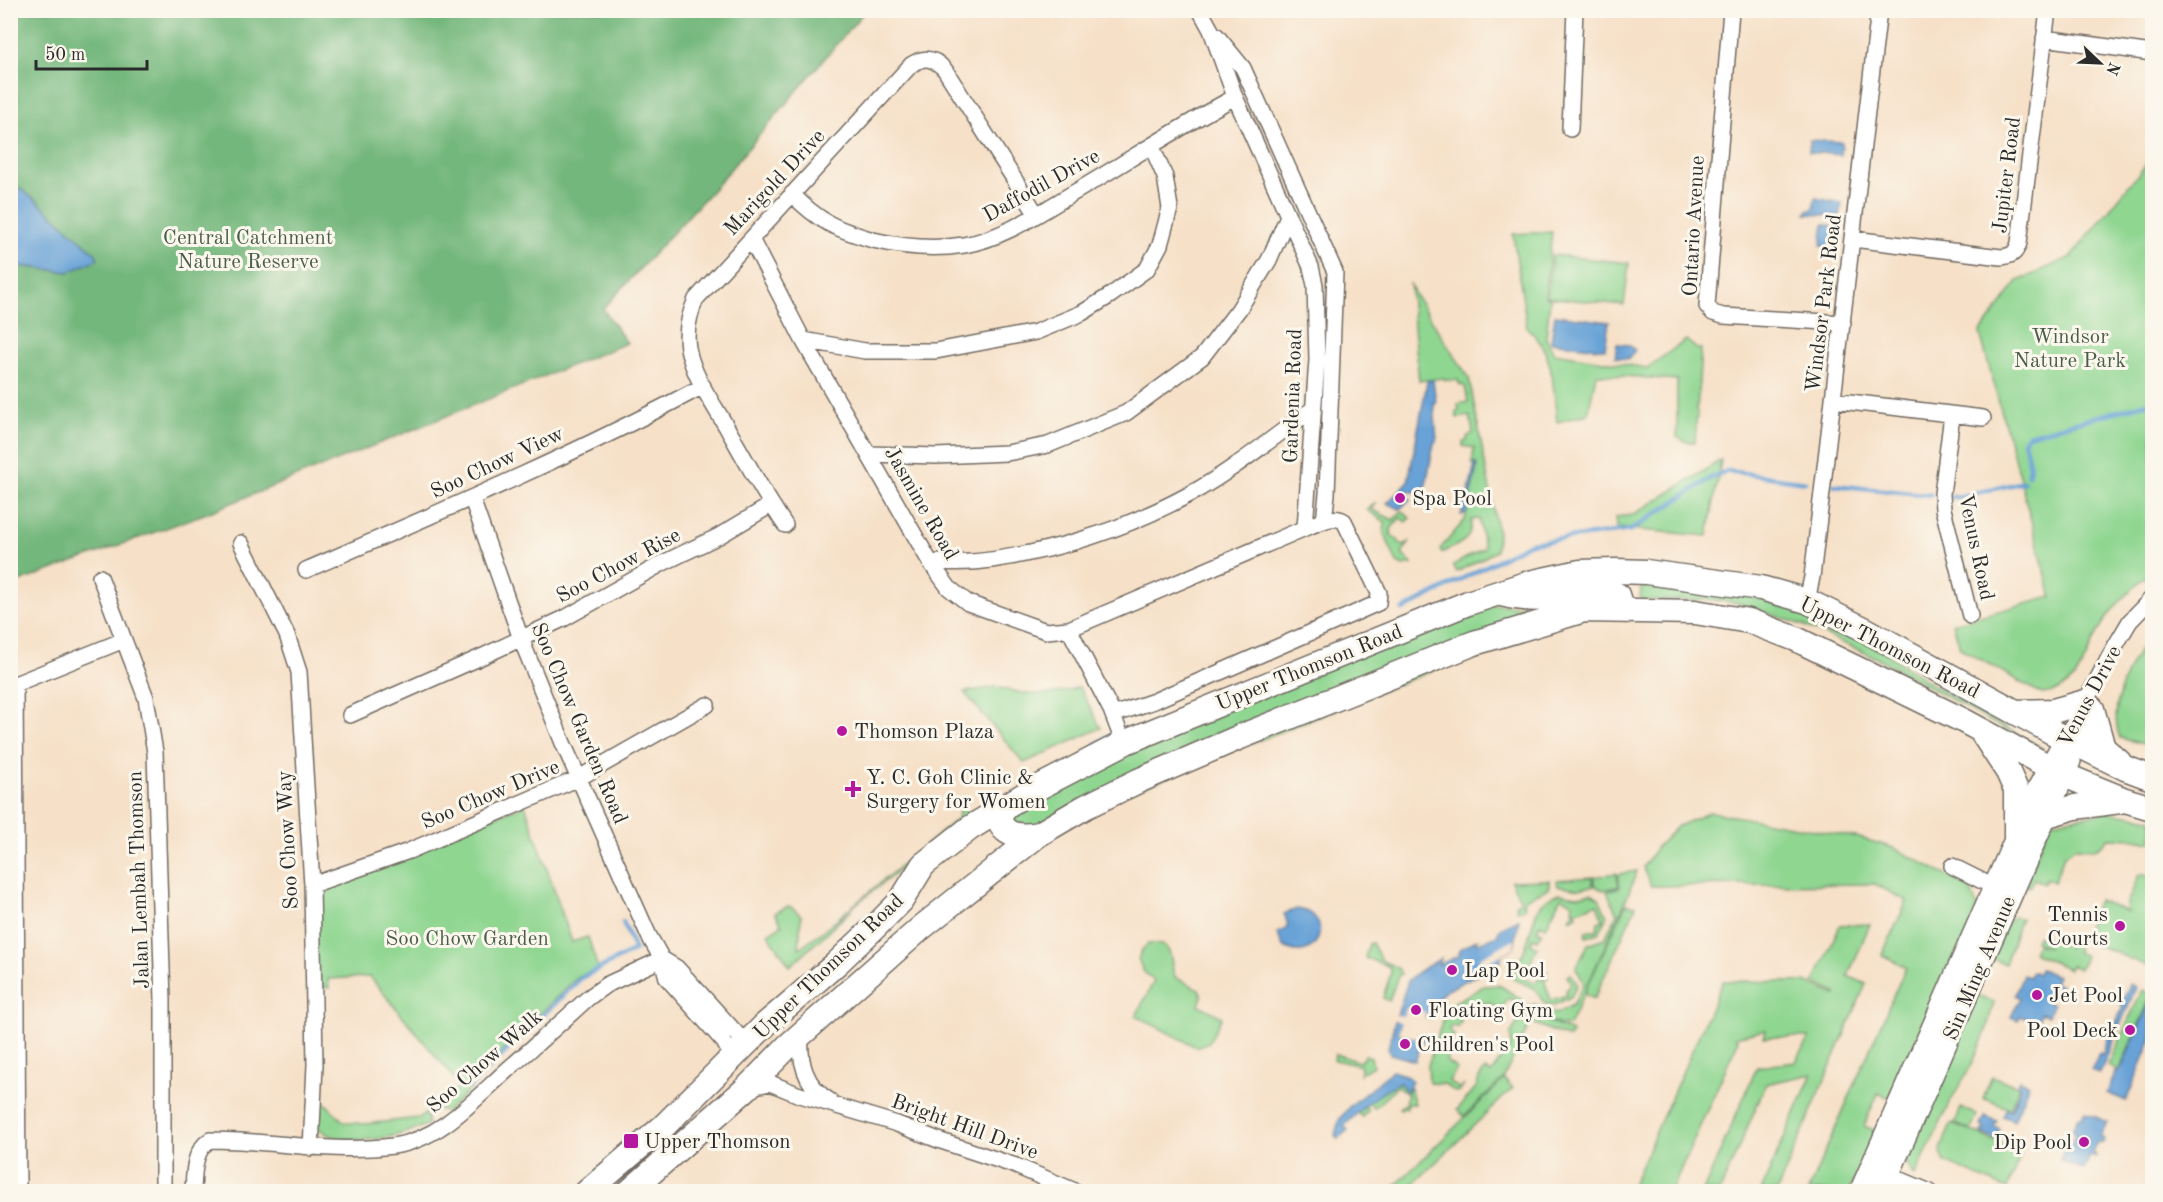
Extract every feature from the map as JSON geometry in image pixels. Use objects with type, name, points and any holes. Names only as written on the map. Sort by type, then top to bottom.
[{"type":"main road","name":"Upper Thomson Road","points":[[587,1191],[664,1126],[741,1049],[875,927],[901,901],[923,866],[959,837],[1007,806],[1126,742],[1468,603],[1529,583],[1580,573],[1646,572],[1761,588],[1807,601],[1866,630],[2014,712],[2125,768],[2152,778]]},
{"type":"main road","points":[[1499,594],[1537,600],[1610,592],[1617,594],[1632,610],[1637,602],[1635,589],[1639,579],[1646,572]]},
{"type":"main road","name":"Upper Thomson Road","points":[[628,1191],[747,1088],[801,1034],[921,928],[1039,834],[1138,780],[1239,737],[1474,643],[1584,610],[1695,612],[1749,621],[1796,639],[1980,729],[2057,771],[2125,800],[2152,808]]},
{"type":"main road","points":[[2014,712],[2054,711],[2089,706],[2103,748],[2125,768]]},
{"type":"main road","points":[[1980,729],[2008,772],[2016,790],[2016,837]]},
{"type":"main road","name":"Venus Drive","points":[[2057,771],[2072,741]]},
{"type":"main road","name":"Sin Ming Avenue","points":[[1877,1183],[2002,891],[2044,816],[2057,771]]},
{"type":"main road","name":"Sin Ming Avenue","points":[[2002,891],[2016,837],[2036,792],[2057,771]]},
{"type":"main road","points":[[2044,816],[2091,803],[2125,800]]},
{"type":"main road","points":[[1007,806],[999,816],[1002,827],[1007,832],[1023,837],[1039,834]]},
{"type":"main road","points":[[637,1150],[635,1161],[639,1167],[643,1171],[652,1171]]},
{"type":"street","name":"Gardenia Road","points":[[1200,10],[1211,30],[1235,97],[1311,267],[1315,285],[1317,360],[1305,528]]},
{"type":"street","points":[[1570,129],[1575,10]]},
{"type":"street","name":"Ontario Avenue","points":[[1731,10],[1707,306],[1713,313],[1723,316],[1843,322]]},
{"type":"street","name":"Windsor Park Road","points":[[1807,601],[1812,577],[1879,10]]},
{"type":"street","name":"Jupiter Road","points":[[1853,239],[2001,257],[2010,256],[2016,252],[2048,10]]},
{"type":"street","name":"Gardenia Road","points":[[1211,30],[1224,42],[1243,68],[1335,272],[1328,488],[1324,521]]},
{"type":"street","points":[[2044,38],[2152,54]]},
{"type":"street","name":"Marigold Drive","points":[[785,525],[771,505],[691,361],[687,329],[696,299],[910,65],[921,58],[939,63],[945,70],[1037,215]]},
{"type":"street","name":"Daffodil Drive","points":[[792,194],[804,207],[827,224],[887,243],[916,247],[948,246],[981,240],[1015,228],[1152,147],[1194,119],[1235,97]]},
{"type":"street","points":[[803,340],[865,351],[936,351],[1036,332],[1082,313],[1147,269],[1160,245],[1170,208],[1165,177],[1152,147]]},
{"type":"street","points":[[869,454],[936,456],[1007,453],[1048,445],[1126,413],[1202,357],[1245,299],[1269,260],[1288,216]]},
{"type":"street","name":"Jasmine Road","points":[[751,239],[803,340],[930,562],[949,588],[968,603],[1046,631],[1069,629]]},
{"type":"street","name":"Soo Chow View","points":[[306,570],[472,499],[652,413],[703,386]]},
{"type":"street","points":[[1833,400],[1983,418]]},
{"type":"street","points":[[930,562],[971,562],[1003,558],[1070,544],[1108,531],[1148,515],[1192,493],[1238,464],[1313,409]]},
{"type":"street","name":"Venus Road","points":[[1952,415],[1942,494],[1943,509],[1970,616]]},
{"type":"street","name":"Soo Chow Garden Road","points":[[472,499],[521,639],[579,778],[649,936],[662,959],[667,978],[724,1042],[741,1049]]},
{"type":"street","name":"Soo Chow Rise","points":[[350,715],[565,618],[663,563],[719,536],[771,505]]},
{"type":"street","points":[[1113,715],[1154,701],[1378,603],[1379,593],[1344,521],[1339,518],[1305,528],[1069,629],[1126,742]]},
{"type":"street","name":"Soo Chow Way","points":[[241,543],[287,635],[299,672],[312,885],[315,1065],[311,1148]]},
{"type":"street","name":"Jalan Lembah Thomson","points":[[100,577],[146,698],[155,752],[163,1000],[163,1191]]},
{"type":"street","name":"Venus Drive","points":[[2072,741],[2114,648],[2152,598]]},
{"type":"street","name":"Venus Drive","points":[[2134,624],[2152,611]]},
{"type":"street","points":[[18,1191],[13,685],[124,640]]},
{"type":"street","name":"Soo Chow Drive","points":[[312,885],[409,851],[579,778],[707,705]]},
{"type":"street","points":[[1952,866],[2002,891]]},
{"type":"street","name":"Soo Chow Garden Road","points":[[662,959],[677,968],[737,1034],[741,1049]]},
{"type":"street","name":"Soo Chow Walk","points":[[193,1191],[197,1155],[203,1144],[210,1140],[353,1149],[395,1146],[423,1138],[450,1121],[588,998],[606,985],[662,959]]},
{"type":"street","name":"Bright Hill Drive","points":[[801,1034],[800,1054],[803,1068],[820,1095],[837,1104]]},
{"type":"street","name":"Bright Hill Drive","points":[[747,1088],[770,1083],[1016,1166],[1055,1188],[1077,1191]]},
{"type":"street","points":[[1877,1183],[1930,1191]]},
{"type":"green space","name":"Central Catchment Nature Reserve","points":[[11,11],[865,11],[716,186],[603,309],[627,343],[207,513],[11,585],[11,265],[69,272],[95,253],[38,202],[11,182]]},
{"type":"green space","name":"Windsor Nature Park","points":[[2152,157],[2152,572],[2125,596],[2107,617],[2081,669],[2074,678],[2066,686],[2056,691],[2042,694],[1960,648],[1953,623],[2052,597],[1980,333],[2018,281],[2071,257]]},
{"type":"green space","points":[[1552,232],[1545,297],[1550,299],[1546,338],[1554,353],[1647,368],[1686,340],[1697,349],[1701,349],[1695,442],[1687,442],[1677,437],[1677,380],[1596,374],[1588,414],[1557,422],[1548,359],[1543,347],[1527,328],[1513,234]]},
{"type":"green space","points":[[1552,255],[1629,263],[1624,305],[1547,297]]},
{"type":"green space","points":[[1410,283],[1415,295],[1469,378],[1498,533],[1496,551],[1457,572],[1453,565],[1484,548],[1479,519],[1471,520],[1469,533],[1464,541],[1442,553],[1440,549],[1465,520],[1477,466],[1472,463],[1474,448],[1463,446],[1463,442],[1467,441],[1467,437],[1473,433],[1470,416],[1457,418],[1456,411],[1459,411],[1458,404],[1468,402],[1465,386],[1459,384],[1458,380],[1451,381],[1444,378],[1419,381]]},
{"type":"green space","points":[[1721,460],[1708,536],[1617,528],[1616,517],[1633,515]]},
{"type":"green space","points":[[1376,502],[1371,509],[1393,520],[1402,511],[1410,518],[1406,522],[1400,518],[1390,530],[1392,532],[1390,534],[1405,546],[1410,541],[1402,554],[1412,564],[1404,566],[1397,563],[1384,533],[1385,522],[1367,510]]},
{"type":"green space","points":[[1675,583],[1718,586],[1802,610],[1887,654],[1935,686],[2042,748],[2041,750],[1883,661],[1805,626],[1738,603],[1711,600],[1642,600],[1640,596],[1643,584]]},
{"type":"green space","points":[[1468,603],[1584,610],[1033,831],[1016,822],[1011,811],[1024,795]]},
{"type":"green space","points":[[2152,633],[2152,746],[2120,738],[2117,711],[2119,696],[2129,668]]},
{"type":"green space","points":[[996,687],[1018,692],[1047,694],[1079,687],[1101,728],[1024,763],[964,692]]},
{"type":"green space","name":"Soo Chow Garden","points":[[525,805],[572,942],[588,937],[598,968],[572,982],[468,1086],[459,1084],[370,977],[328,979],[329,988],[314,985],[311,886]]},
{"type":"green space","points":[[960,806],[971,814],[832,923],[958,818]]},
{"type":"green space","points":[[1710,812],[1860,838],[1894,848],[1969,887],[1982,917],[1951,963],[1890,1098],[1878,1093],[1864,1126],[1877,1131],[1849,1191],[1808,1191],[1906,967],[1882,955],[1907,901],[1875,884],[1651,886],[1643,867],[1657,847],[1678,826]]},
{"type":"green space","points":[[2109,812],[2152,819],[2152,842],[2108,838],[2100,847],[2074,848],[2064,856],[2054,882],[2046,878],[2044,883],[2034,879],[2028,887],[2026,883],[2049,822]]},
{"type":"green space","points":[[1637,871],[1569,1026],[1534,1015],[1503,1079],[1464,1116],[1457,1110],[1477,1086],[1485,1070],[1491,1073],[1511,1045],[1511,1033],[1527,1007],[1534,1004],[1556,1014],[1573,1005],[1584,983],[1576,968],[1588,944],[1605,938],[1617,914],[1607,891],[1620,887],[1618,874]]},
{"type":"green space","points":[[1616,873],[1619,886],[1603,890],[1595,886],[1593,877]]},
{"type":"green space","name":"Tennis Courts","points":[[2145,874],[2152,877],[2152,968],[2082,939],[2098,900],[2128,912],[2126,906],[2139,875]]},
{"type":"green space","points":[[1592,877],[1593,886],[1579,889],[1557,885],[1557,880]]},
{"type":"green space","points":[[1549,880],[1549,888],[1525,899],[1524,909],[1517,910],[1516,904],[1521,901],[1511,881]]},
{"type":"green space","points":[[1559,893],[1578,896],[1591,893],[1599,898],[1607,917],[1599,933],[1586,937],[1585,932],[1597,930],[1598,922],[1603,920],[1597,904],[1576,911],[1577,916],[1572,919],[1570,918],[1575,910],[1572,909],[1573,903],[1561,897],[1546,927],[1540,924],[1537,930],[1542,932],[1538,940],[1533,938],[1531,943],[1537,947],[1523,977],[1536,983],[1539,978],[1542,979],[1545,970],[1548,978],[1544,980],[1551,1000],[1567,995],[1566,990],[1571,984],[1567,976],[1571,974],[1577,984],[1571,997],[1554,1005],[1545,1004],[1535,989],[1514,979],[1512,974],[1524,951],[1539,908],[1550,897]]},
{"type":"green space","points":[[1626,904],[1636,906],[1594,999],[1584,994]]},
{"type":"green space","points":[[791,907],[801,915],[799,948],[852,910],[790,966],[768,934],[782,925],[775,913]]},
{"type":"green space","points":[[2015,917],[2021,918],[2005,964],[1991,958],[2008,920]]},
{"type":"green space","points":[[1870,924],[1848,976],[1866,984],[1777,1191],[1761,1191],[1812,1074],[1766,1084],[1720,1191],[1703,1191],[1757,1067],[1796,1062],[1809,1037],[1764,1037],[1766,1030],[1735,1037],[1738,1041],[1671,1191],[1632,1191],[1631,1188],[1723,981],[1805,982],[1836,995],[1814,983],[1840,925]]},
{"type":"green space","points":[[2037,936],[2067,946],[2068,949],[2071,944],[2078,948],[2076,952],[2085,956],[2079,969],[2071,965],[2069,969],[2033,953],[2037,944],[2050,948],[2035,942]]},
{"type":"green space","points":[[1372,943],[1382,961],[1398,968],[1401,974],[1398,976],[1389,1001],[1383,998],[1391,972],[1388,966],[1365,958],[1369,944]]},
{"type":"green space","points":[[1148,944],[1164,946],[1170,955],[1176,978],[1199,989],[1202,997],[1199,1005],[1222,1017],[1209,1042],[1196,1047],[1136,1016],[1154,981],[1144,972],[1138,959]]},
{"type":"green space","points":[[1499,985],[1524,1001],[1518,1011],[1520,1006],[1509,998],[1500,1010],[1489,1002],[1486,1005],[1480,1000],[1476,1005],[1479,1006],[1476,1011],[1473,1009],[1468,1017],[1462,1013],[1458,1018],[1462,1021],[1457,1028],[1453,1025],[1449,1030],[1454,1035],[1449,1042],[1451,1044],[1442,1052],[1448,1057],[1446,1061],[1457,1069],[1449,1081],[1460,1089],[1464,1085],[1460,1091],[1455,1092],[1444,1084],[1429,1083],[1428,1065],[1445,1013],[1455,1002],[1484,986]]},
{"type":"green space","name":"Pool Deck","points":[[2142,990],[2152,994],[2119,1071],[2108,1066]]},
{"type":"green space","points":[[1975,994],[1994,1002],[1986,1031],[1973,1062],[1948,1106],[1915,1176],[1907,1165],[1905,1154]]},
{"type":"green space","points":[[1538,1017],[1572,1032],[1569,1038],[1535,1024]]},
{"type":"green space","points":[[1335,1054],[1360,1062],[1365,1055],[1371,1057],[1373,1066],[1360,1074],[1361,1066],[1334,1060]]},
{"type":"green space","points":[[1992,1076],[2019,1087],[2010,1109],[1983,1098]]},
{"type":"green space","points":[[1504,1079],[1513,1088],[1406,1191],[1390,1191]]},
{"type":"green space","points":[[1399,1082],[1407,1091],[1410,1088],[1415,1104],[1407,1104],[1407,1109],[1399,1108],[1407,1103],[1405,1100],[1408,1096],[1398,1086],[1374,1108],[1369,1103],[1365,1107],[1368,1111],[1362,1117],[1358,1113],[1370,1101]]},
{"type":"green space","points":[[459,1087],[471,1089],[446,1112],[433,1107]]},
{"type":"green space","points":[[314,1099],[325,1103],[344,1122],[365,1124],[419,1118],[426,1113],[428,1124],[393,1136],[369,1140],[344,1139],[324,1133],[313,1123]]},
{"type":"green space","points":[[1961,1108],[1977,1115],[1971,1130],[1955,1123]]},
{"type":"green space","points":[[1952,1123],[2007,1146],[2006,1149],[2021,1155],[2007,1189],[1945,1162],[1940,1150]]},
{"type":"water","points":[[1810,140],[1842,142],[1841,155],[1809,152]]},
{"type":"water","points":[[11,182],[38,202],[95,253],[98,259],[69,272],[11,265]]},
{"type":"water","points":[[1815,198],[1842,203],[1840,216],[1806,214],[1808,210],[1813,210]]},
{"type":"water","points":[[1824,224],[1834,226],[1831,248],[1821,246]]},
{"type":"water","points":[[1555,315],[1609,322],[1605,349],[1551,342]]},
{"type":"water","points":[[1617,344],[1629,345],[1635,350],[1628,359],[1615,357]]},
{"type":"water","points":[[1429,380],[1433,380],[1437,441],[1434,443],[1424,495],[1410,491],[1404,497],[1407,496],[1410,499],[1400,509],[1387,503],[1408,482]]},
{"type":"water","points":[[1475,463],[1477,466],[1467,513],[1461,515],[1465,500],[1467,500]]},
{"type":"water","points":[[1297,909],[1309,913],[1317,920],[1319,928],[1318,937],[1313,945],[1306,950],[1295,951],[1283,946],[1277,933],[1287,926],[1284,914]]},
{"type":"water","name":"Lap Pool","points":[[1519,919],[1514,948],[1502,954],[1500,962],[1444,992],[1435,1002],[1429,1020],[1424,1019],[1426,1013],[1407,1007],[1403,1017],[1397,1015],[1408,981],[1416,973],[1441,958],[1438,965],[1458,956],[1461,948],[1478,939],[1477,944],[1497,935],[1500,928]]},
{"type":"water","name":"Jet Pool","points":[[2040,969],[2057,976],[2054,983],[2061,986],[2056,998],[2051,996],[2048,1002],[2053,1004],[2048,1016],[2041,1013],[2037,1023],[2020,1016],[2018,1020],[2011,1017],[2020,998],[2015,995],[2023,975],[2029,977],[2032,971],[2038,974]]},
{"type":"water","points":[[2130,984],[2136,987],[2100,1073],[2092,1070],[2099,1053],[2103,1054],[2112,1025],[2115,1025]]},
{"type":"water","points":[[2152,996],[2152,1039],[2126,1101],[2107,1093],[2116,1072],[2119,1073]]},
{"type":"water","name":"Children's Pool","points":[[1395,1020],[1401,1022],[1398,1033],[1418,1039],[1419,1033],[1425,1035],[1415,1061],[1390,1054],[1388,1049]]},
{"type":"water","points":[[1392,1071],[1408,1076],[1412,1081],[1407,1092],[1399,1082],[1370,1101],[1344,1126],[1348,1130],[1338,1139],[1335,1135],[1339,1120],[1349,1107]]},
{"type":"water","points":[[2019,1080],[2029,1084],[2014,1121],[2003,1116],[2006,1109],[2011,1111],[2021,1087],[2017,1085]]},
{"type":"water","name":"Dip Pool","points":[[2084,1112],[2107,1122],[2100,1137],[2104,1139],[2103,1143],[2097,1142],[2092,1153],[2096,1155],[2095,1158],[2090,1156],[2084,1170],[2060,1160],[2076,1132],[2072,1130],[2078,1117],[2081,1119]]},
{"type":"water","points":[[1985,1116],[1997,1121],[1994,1127],[2000,1129],[1996,1139],[1982,1133],[1984,1128],[1981,1126]]},
{"type":"pier","points":[[1515,939],[1514,948],[1482,965],[1479,958]]},
{"type":"pier","points":[[1407,1007],[1426,1012],[1424,1018],[1429,1020],[1428,1023],[1423,1021],[1422,1014],[1408,1010],[1405,1019],[1397,1018],[1404,1022],[1402,1031],[1416,1035],[1419,1030],[1425,1032],[1425,1035],[1419,1033],[1418,1039],[1398,1033],[1401,1023],[1395,1020],[1397,1015],[1403,1016]]},
{"type":"waterway","points":[[2028,475],[2030,467],[2024,440],[2028,435],[2152,402]]},
{"type":"waterway","points":[[1403,610],[1530,543],[1631,530],[1716,475],[1728,471],[1806,482]]},
{"type":"waterway","points":[[1952,497],[2024,482]]},
{"type":"waterway","points":[[1834,485],[1931,495]]},
{"type":"waterway","points":[[1096,744],[1114,734]]},
{"type":"waterway","points":[[470,1087],[581,978],[635,950],[623,922]]},
{"type":"place","name":"Spa Pool","points":[[1400,498]]},
{"type":"place","name":"Thomson Plaza","points":[[842,731]]},
{"type":"place","name":"Y. C. Goh Clinic & Surgery for Women","points":[[853,789]]},
{"type":"place","name":"Tennis Courts","points":[[2120,926]]},
{"type":"place","name":"Lap Pool","points":[[1452,970]]},
{"type":"place","name":"Jet Pool","points":[[2037,995]]},
{"type":"place","name":"Floating Gym","points":[[1416,1010]]},
{"type":"place","name":"Pool Deck","points":[[2130,1030]]},
{"type":"place","name":"Children's Pool","points":[[1405,1044]]},
{"type":"place","name":"Upper Thomson","points":[[631,1141]]},
{"type":"place","name":"Dip Pool","points":[[2084,1142]]}]
